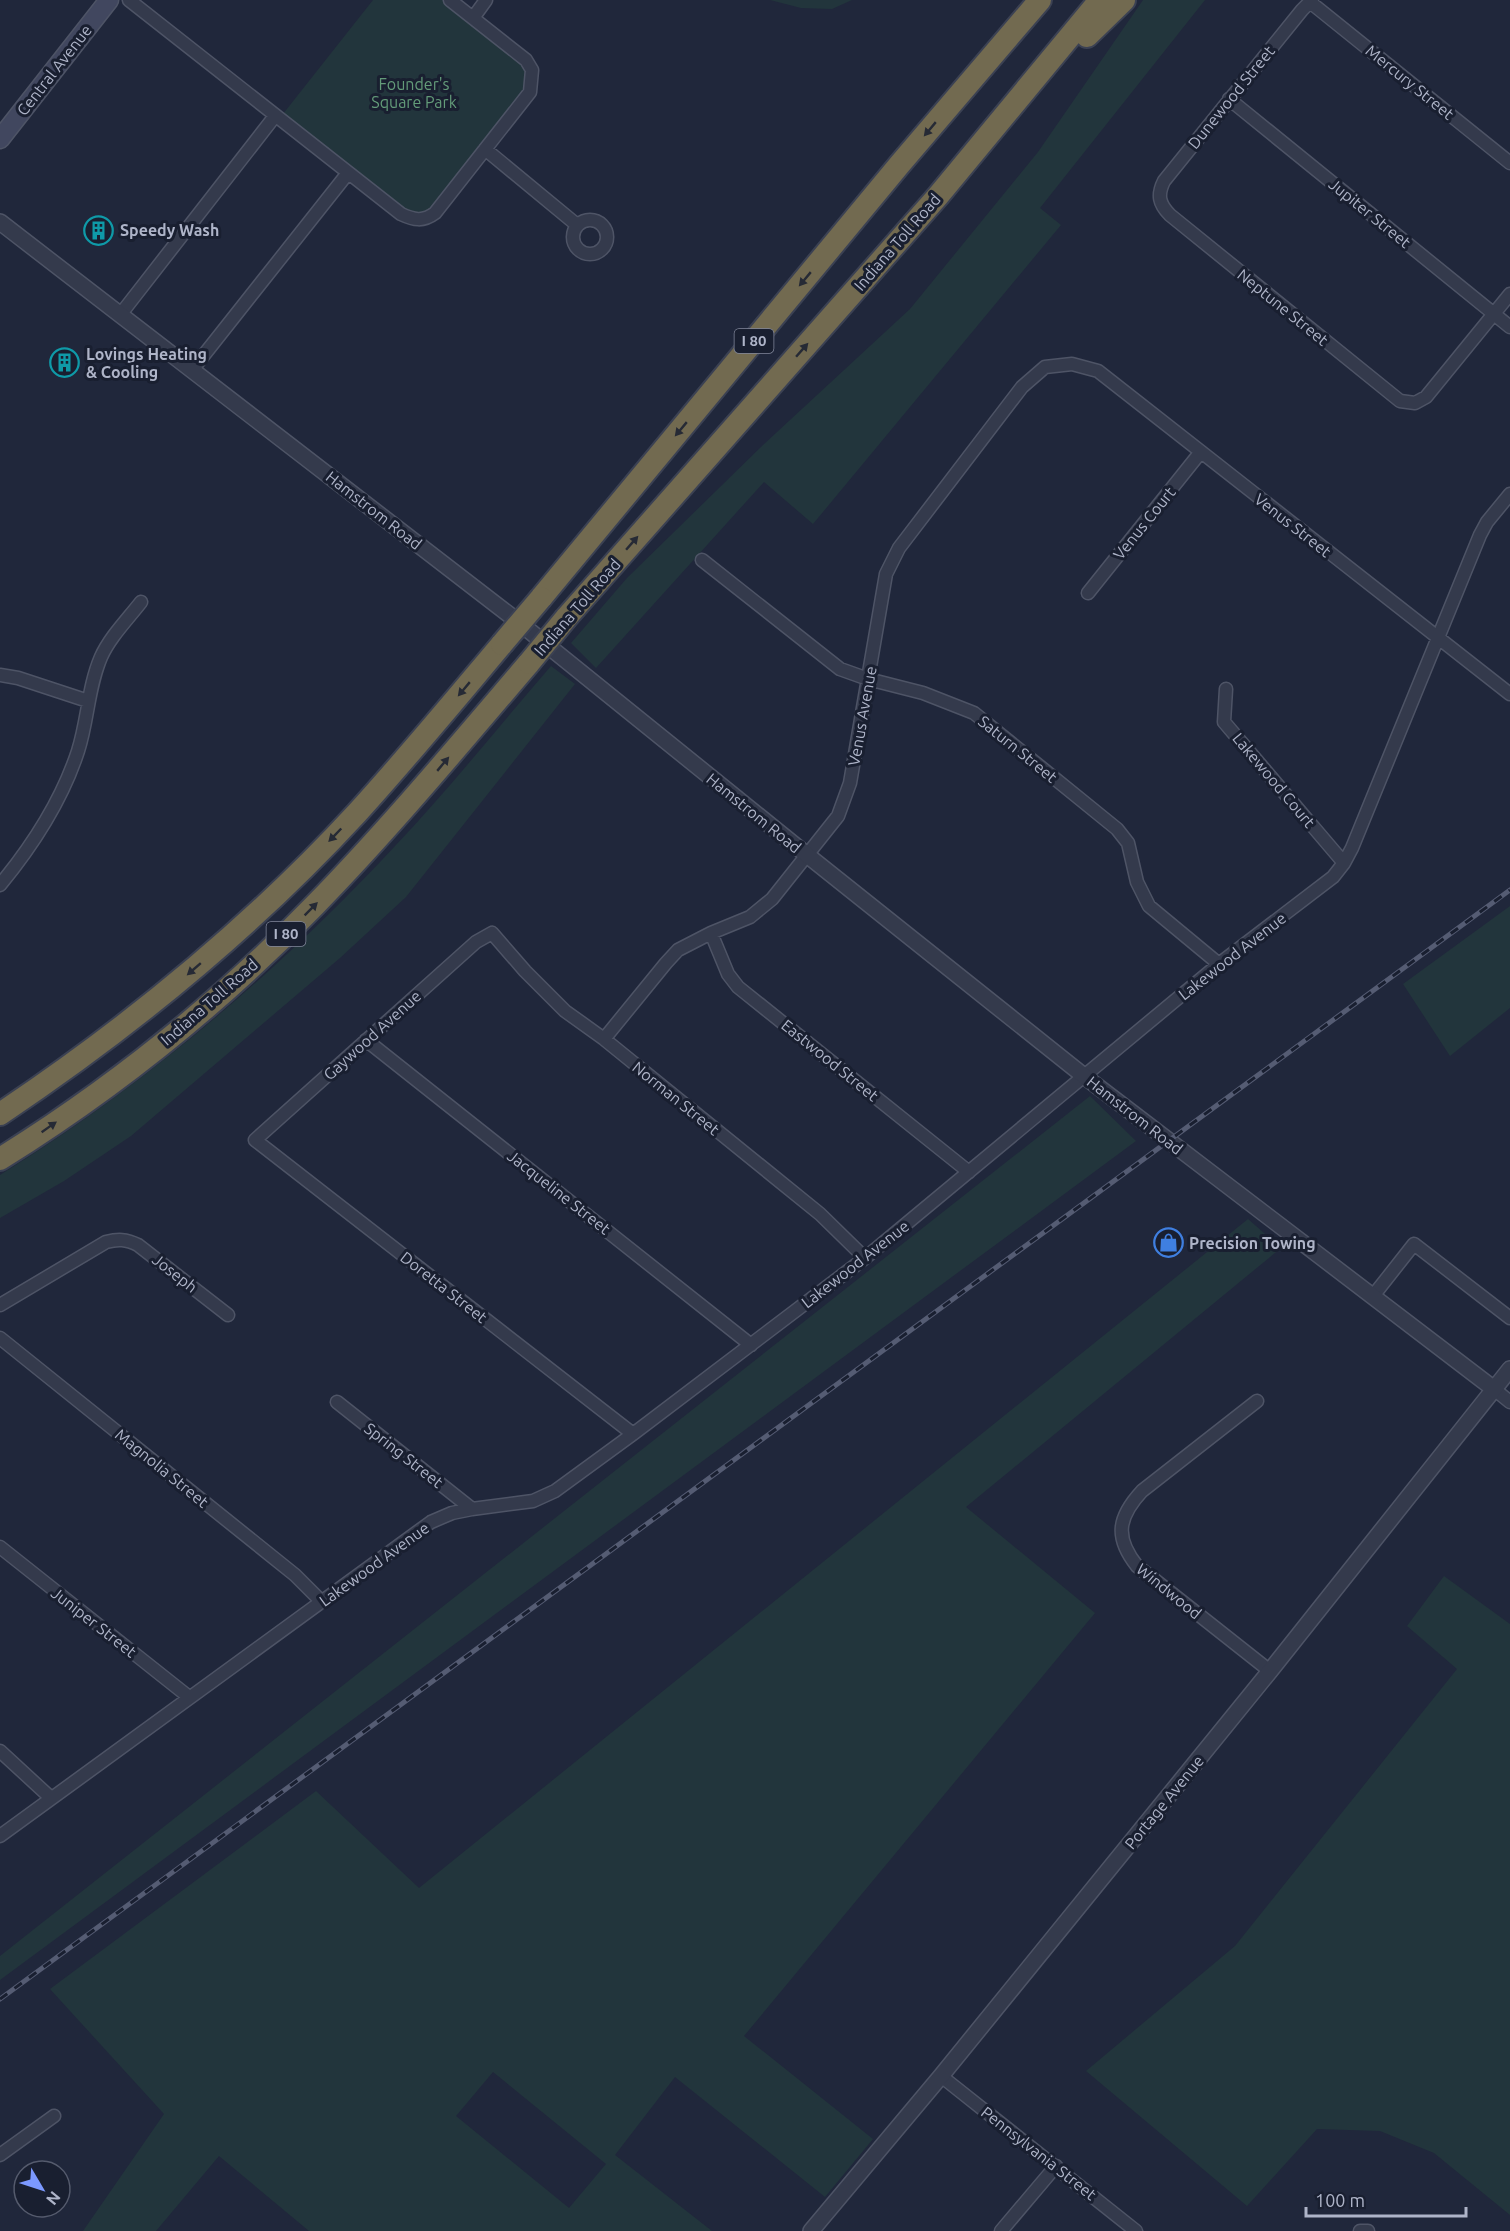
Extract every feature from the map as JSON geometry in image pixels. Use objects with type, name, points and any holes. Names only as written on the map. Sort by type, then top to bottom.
[{"type":"highway","points":[[968,85],[1027,0]]},
{"type":"highway","name":"Indiana Toll Road","points":[[0,1114],[67,1069],[178,983],[243,926],[355,814],[541,598],[1040,0]]},
{"type":"highway","name":"Indiana Toll Road","points":[[0,1159],[93,1096],[152,1052],[260,958],[314,907],[379,838],[566,618],[938,196],[1100,0]]},
{"type":"highway","points":[[1006,115],[1124,0]]},
{"type":"main road","name":"Central Avenue","points":[[0,139],[109,0]]},
{"type":"street","points":[[129,0],[400,214],[415,220],[428,218],[435,213],[530,92],[532,70],[526,60],[450,0]]},
{"type":"street","points":[[473,18],[486,0]]},
{"type":"street","name":"Dunewood Street","points":[[1160,200],[1164,181],[1311,1]]},
{"type":"street","name":"Mercury Street","points":[[1311,1],[1510,163]]},
{"type":"street","name":"Jupiter Street","points":[[1229,99],[1510,327]]},
{"type":"street","points":[[120,315],[275,116]]},
{"type":"street","points":[[485,149],[577,225]]},
{"type":"street","points":[[192,370],[348,173]]},
{"type":"street","name":"Neptune Street","points":[[1160,200],[1170,215],[1400,401],[1414,403],[1426,397],[1494,314]]},
{"type":"street","name":"Hamstrom Road","points":[[0,222],[516,620],[1084,1076],[1510,1402]]},
{"type":"street","points":[[1494,314],[1510,294]]},
{"type":"street","name":"Venus Street","points":[[1072,364],[1098,371],[1510,694]]},
{"type":"street","name":"Venus Avenue","points":[[604,1039],[678,950],[750,917],[772,899],[838,816],[850,783],[886,574],[899,548],[1022,387],[1045,367],[1072,364]]},
{"type":"street","name":"Venus Court","points":[[1088,593],[1200,453]]},
{"type":"street","name":"Lakewood Avenue","points":[[0,1836],[431,1522],[452,1513],[533,1501],[555,1491],[865,1258],[1219,964],[1333,877],[1344,863],[1480,535],[1487,522],[1510,494]]},
{"type":"street","name":"Saturn Street","points":[[702,560],[840,669],[868,679],[923,693],[974,713],[1117,829],[1128,843],[1137,882],[1149,906],[1219,964]]},
{"type":"street","points":[[0,885],[27,851],[48,818],[78,751],[95,673],[108,644],[141,602]]},
{"type":"street","points":[[0,675],[18,678],[88,701]]},
{"type":"street","name":"Lakewood Court","points":[[1226,689],[1224,722],[1344,863]]},
{"type":"street","name":"Norman Street","points":[[492,933],[525,971],[565,1011],[604,1039],[820,1214],[865,1258]]},
{"type":"street","name":"Gaywood Avenue","points":[[255,1140],[476,942],[492,933]]},
{"type":"street","name":"Eastwood Street","points":[[711,933],[725,968],[738,987],[969,1172]]},
{"type":"street","name":"Jacqueline Street","points":[[366,1040],[751,1345]]},
{"type":"street","name":"Doretta Street","points":[[255,1140],[633,1434]]},
{"type":"street","name":"Joseph","points":[[0,1305],[106,1242],[118,1239],[129,1240],[138,1245],[228,1315]]},
{"type":"street","points":[[1373,1296],[1414,1244],[1510,1318]]},
{"type":"street","name":"Magnolia Street","points":[[0,1338],[295,1575],[322,1602]]},
{"type":"street","name":"Portage Avenue","points":[[811,2231],[941,2076],[1270,1671],[1510,1369]]},
{"type":"street","name":"Windwood","points":[[1257,1401],[1142,1491],[1129,1506],[1122,1522],[1122,1538],[1126,1553],[1137,1566],[1270,1671]]},
{"type":"street","name":"Spring Street","points":[[337,1402],[472,1509]]},
{"type":"street","name":"Juniper Street","points":[[0,1547],[189,1697]]},
{"type":"street","points":[[0,1751],[51,1798]]},
{"type":"street","name":"Pennsylvania Street","points":[[941,2076],[1136,2231]]},
{"type":"street","points":[[0,2156],[54,2116]]},
{"type":"street","points":[[1001,2231],[1056,2166]]},
{"type":"street","points":[[1360,2231],[1368,2231]]},
{"type":"green space","name":"Founder's Square Park","points":[[373,0],[450,0],[526,60],[531,82],[435,213],[415,220],[279,119]]},
{"type":"green space","points":[[770,0],[852,0],[832,9],[801,8]]},
{"type":"green space","points":[[1143,0],[1205,0],[1040,208],[1061,225],[813,524],[764,482],[596,668],[571,643],[627,578],[763,445],[910,309],[1038,152]]},
{"type":"green space","points":[[551,666],[575,684],[406,897],[340,958],[131,1136],[64,1181],[0,1218],[0,1175],[107,1103],[158,1064],[258,981],[306,937],[416,823]]},
{"type":"green space","points":[[1510,906],[1510,1008],[1450,1056],[1403,984]]},
{"type":"green space","points":[[1090,1096],[1136,1141],[0,1980],[0,1956]]},
{"type":"green space","points":[[1248,1219],[1281,1248],[966,1507],[1095,1613],[744,2036],[873,2139],[825,2197],[675,2077],[615,2155],[712,2231],[309,2231],[219,2156],[156,2231],[83,2231],[164,2114],[50,1989],[316,1791],[419,1888]],"holes":[[[493,2072],[606,2164],[569,2208],[456,2116]]]},
{"type":"green space","points":[[1444,1576],[1510,1624],[1510,2215],[1434,2153],[1380,2131],[1317,2129],[1247,2206],[1086,2071],[1235,1946],[1457,1669],[1407,1626]]},
{"type":"railway","points":[[0,1999],[1510,890]]},
{"type":"place","name":"Speedy Wash","points":[[99,230]]},
{"type":"place","name":"Lovings Heating & Cooling","points":[[65,363]]},
{"type":"place","name":"Precision Towing","points":[[1168,1243]]}]
